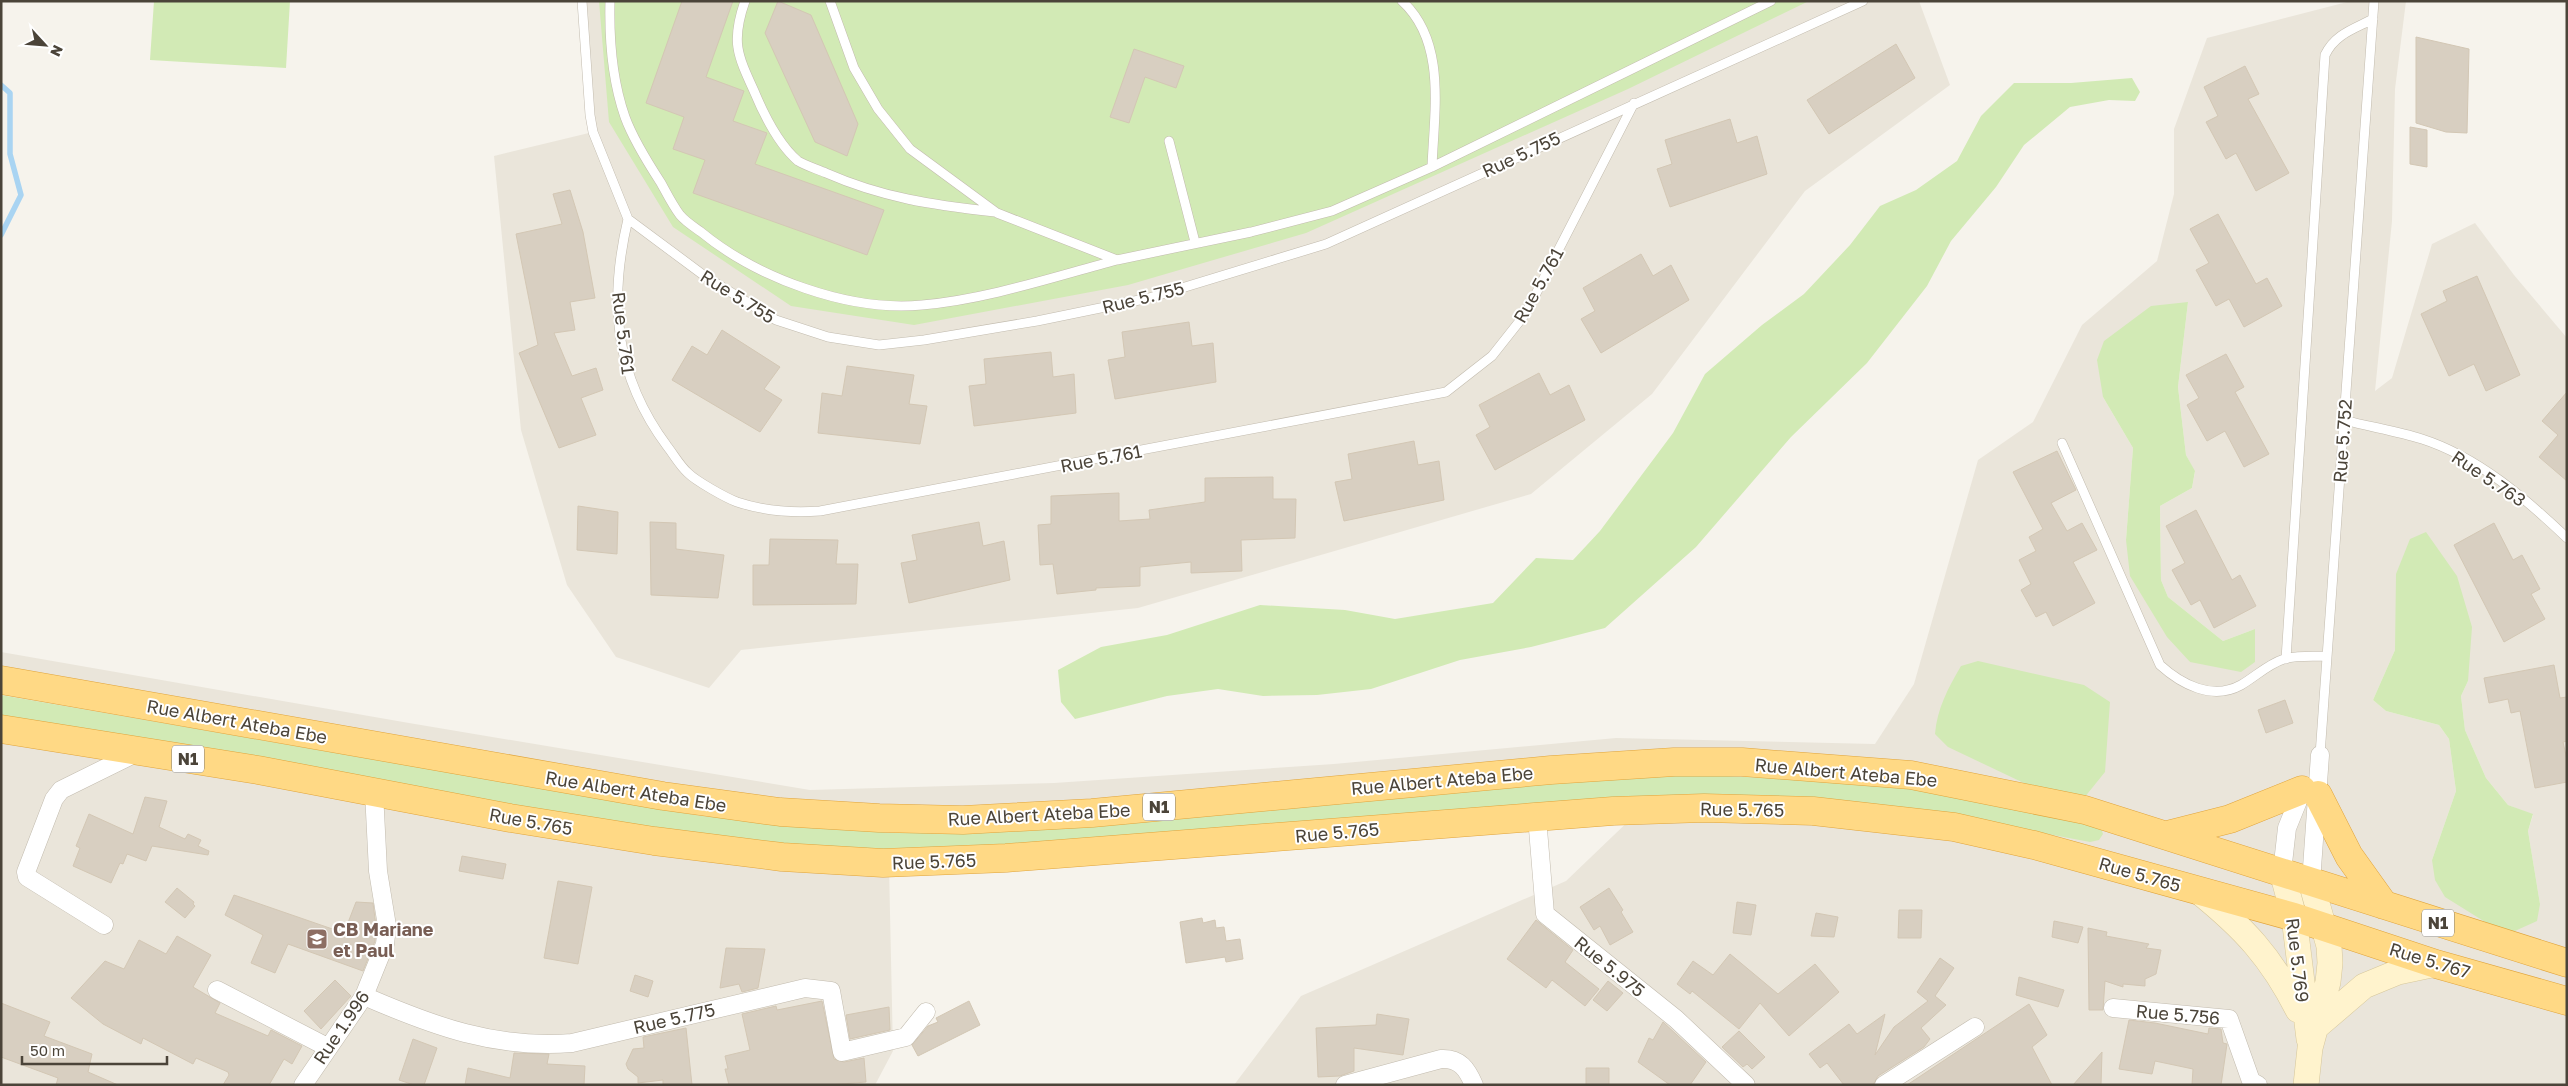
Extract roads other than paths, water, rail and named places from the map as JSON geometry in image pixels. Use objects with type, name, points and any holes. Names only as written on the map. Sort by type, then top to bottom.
[{"type":"highway","name":"Rue Albert Ateba Ebe","points":[[1,680],[200,714],[497,769],[780,812],[963,820],[1092,813],[1551,770],[1674,762],[1742,762],[1911,775],[2085,810],[2311,882]]},
{"type":"highway","name":"N1","points":[[1,729],[141,751],[374,792]]},
{"type":"highway","name":"Rue 5.765","points":[[374,792],[510,818],[654,841],[782,857],[883,863],[1006,858],[1613,811],[1704,808],[1813,810],[1877,816],[1954,827],[2034,846],[2294,917]]},
{"type":"highway","points":[[2167,835],[2230,820],[2310,792],[2348,856],[2384,905]]},
{"type":"highway","name":"N1","points":[[2311,882],[2567,963]]},
{"type":"highway","name":"Rue 5.767","points":[[2294,917],[2436,964],[2567,1001]]},
{"type":"main road","name":"Rue 5.769","points":[[2282,872],[2294,917],[2311,1034]]},
{"type":"main road","name":"Rue 5.769","points":[[2306,1085],[2311,1034],[2328,982],[2330,963],[2324,926],[2311,882]]},
{"type":"main road","points":[[2198,891],[2232,918],[2266,954],[2281,977],[2311,1034],[2364,986],[2398,972],[2436,964]]},
{"type":"street","points":[[104,925],[27,877],[28,864],[54,799],[61,790],[141,751]]},
{"type":"street","points":[[2282,872],[2287,828],[2310,792],[2320,755]]},
{"type":"street","name":"Rue 1.996","points":[[303,1085],[327,1048],[352,1017],[364,996],[386,944],[387,926],[378,871],[374,792]]},
{"type":"street","points":[[2310,792],[2311,882]]},
{"type":"street","name":"Rue 5.975","points":[[1537,817],[1545,914],[1676,1019],[1746,1085]]},
{"type":"street","name":"Rue 5.775","points":[[364,996],[420,1020],[479,1038],[496,1041],[553,1044],[572,1043],[805,988],[831,991],[842,1052],[906,1037],[926,1012]]},
{"type":"street","points":[[217,990],[327,1048]]},
{"type":"street","name":"Rue 5.756","points":[[2113,1008],[2229,1018],[2251,1080],[2258,1085]]},
{"type":"street","points":[[1884,1085],[1976,1027]]},
{"type":"street","points":[[1345,1085],[1451,1058],[1460,1063],[1469,1072],[1474,1085]]},
{"type":"lane","points":[[582,1],[590,115],[593,132],[628,219]]},
{"type":"lane","points":[[610,1],[615,78],[625,118],[652,169],[681,216],[713,242],[745,262],[804,288],[874,305],[921,305],[994,292],[1117,260],[1195,242],[1251,232],[1332,211],[1432,167],[1771,1]]},
{"type":"lane","points":[[745,1],[737,22],[738,56],[764,114],[787,149],[800,162],[853,185],[919,203],[997,213],[1117,260]]},
{"type":"lane","points":[[830,1],[854,68],[878,109],[910,150],[997,213]]},
{"type":"lane","points":[[1402,1],[1412,10],[1431,48],[1435,82],[1432,167]]},
{"type":"lane","name":"Rue 5.755","points":[[628,219],[706,277],[776,320],[828,337],[879,345],[924,340],[1037,321],[1149,298],[1326,244],[1863,1]]},
{"type":"lane","name":"Rue 5.752","points":[[2320,755],[2374,1]]},
{"type":"lane","points":[[2286,659],[2325,54],[2330,44],[2338,36],[2373,19]]},
{"type":"lane","name":"Rue 5.761","points":[[628,219],[620,254],[618,279],[621,336],[626,369],[634,392],[653,427],[689,474],[736,502],[791,513],[820,511],[1446,392],[1492,356],[1526,314],[1634,103]]},
{"type":"lane","points":[[1169,141],[1195,242]]},
{"type":"lane","name":"Rue 5.763","points":[[2344,420],[2422,440],[2449,450],[2477,466],[2511,490],[2542,514],[2567,538]]},
{"type":"lane","points":[[2062,443],[2160,665],[2175,678],[2191,687],[2226,690],[2239,686],[2286,659],[2327,656]]},
{"type":"waterway","points":[[1,85],[10,93],[10,154],[21,195],[1,235]]},
{"type":"place","name":"CB Mariane et Paul","points":[[317,939]]}]
